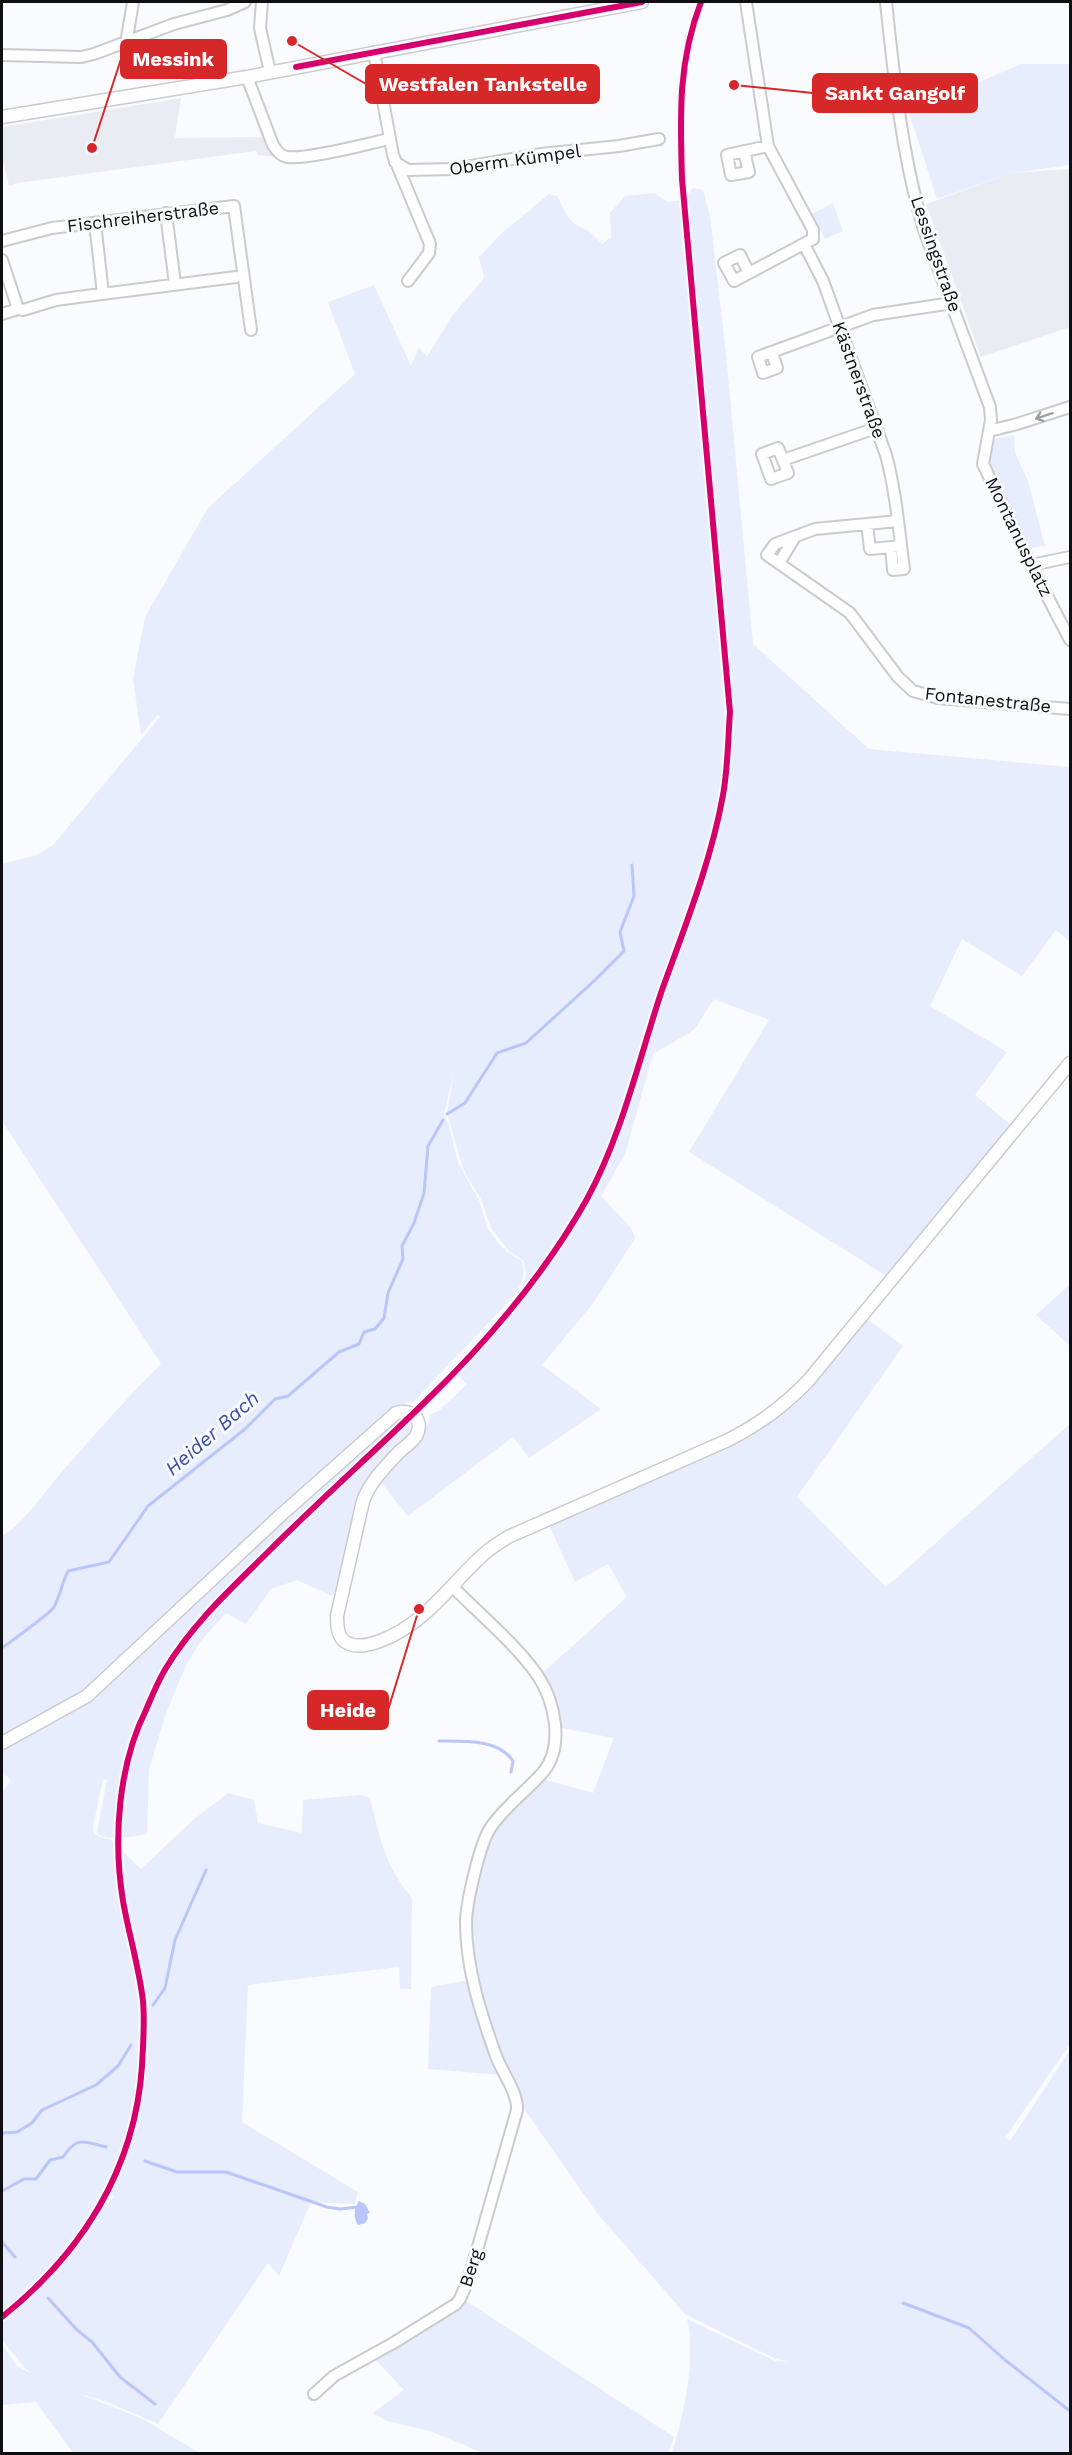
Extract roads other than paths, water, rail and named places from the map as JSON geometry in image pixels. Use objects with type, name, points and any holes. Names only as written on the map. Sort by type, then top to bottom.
[{"type":"main road","points":[[2,117],[247,77],[642,2]]},
{"type":"main road","points":[[2,1743],[87,1696],[389,1418],[399,1412],[411,1412],[417,1419],[417,1432],[371,1484],[359,1515],[338,1616],[338,1631],[345,1642],[357,1646],[367,1645],[398,1633],[418,1620],[485,1552],[508,1537],[726,1442],[757,1424],[789,1400],[824,1362],[1071,1063]]},
{"type":"street","points":[[126,44],[133,2]]},
{"type":"street","points":[[208,2],[215,13]]},
{"type":"street","points":[[2,56],[81,57],[126,44],[174,24],[245,2]]},
{"type":"street","points":[[262,2],[260,28],[270,72]]},
{"type":"street","points":[[747,2],[768,146],[813,230],[813,239],[749,273]]},
{"type":"street","name":"Lessingstraße","points":[[886,2],[898,111],[916,202],[924,230],[988,400],[991,414],[989,431]]},
{"type":"street","points":[[374,52],[395,162],[430,244],[429,253],[408,281]]},
{"type":"street","points":[[247,77],[273,145],[279,153],[286,157],[389,140]]},
{"type":"street","name":"Oberm Kümpel","points":[[395,162],[408,170],[442,170],[540,154],[619,146],[659,139]]},
{"type":"street","points":[[744,151],[768,146]]},
{"type":"street","name":"Fischreiherstraße","points":[[2,241],[52,228],[234,206],[251,330]]},
{"type":"street","points":[[166,213],[175,284]]},
{"type":"street","points":[[95,223],[103,294]]},
{"type":"street","name":"Kästnerstraße","points":[[804,244],[823,281],[891,474],[898,521],[896,546],[870,549],[867,524]]},
{"type":"street","points":[[2,260],[18,309]]},
{"type":"street","points":[[2,314],[56,300],[236,276]]},
{"type":"street","points":[[772,352],[873,315],[938,307],[952,303]]},
{"type":"street","points":[[989,431],[1071,407]]},
{"type":"street","points":[[783,460],[876,428]]},
{"type":"street","name":"Montanusplatz","points":[[989,431],[983,464],[1031,565],[1071,640]]},
{"type":"street","points":[[867,524],[898,521]]},
{"type":"street","name":"Fontanestraße","points":[[867,524],[815,529],[775,544],[767,555],[850,613],[898,677],[913,691],[938,698],[1071,709]]},
{"type":"street","points":[[1031,565],[1071,557]]},
{"type":"street","name":"Berg","points":[[314,2394],[334,2376],[446,2311],[460,2299],[469,2278],[512,2133],[518,2103],[488,2034],[469,1956],[466,1917],[489,1829],[505,1808],[543,1771],[552,1754],[555,1731],[552,1709],[538,1677],[520,1655],[453,1587]]},
{"type":"water","points":[[359,2201],[365,2204],[370,2213],[367,2214],[368,2218],[365,2223],[358,2225],[355,2213]]},
{"type":"waterway","name":"Heider Bach","points":[[447,1114],[465,1103],[497,1053],[526,1043],[624,951],[620,932],[634,896],[632,865]]},
{"type":"waterway","name":"Heider Bach","points":[[2,1648],[54,1607],[68,1571],[109,1562],[148,1506],[245,1429],[275,1399],[288,1396],[339,1352],[359,1344],[364,1332],[375,1329],[384,1318],[388,1293],[403,1259],[402,1246],[414,1223],[424,1193],[428,1146],[443,1120]]},
{"type":"waterway","points":[[439,1741],[490,1745],[507,1754],[513,1761],[511,1772]]},
{"type":"waterway","points":[[153,2005],[165,1988],[175,1940],[206,1870]]},
{"type":"waterway","points":[[2,2135],[17,2132],[32,2123],[42,2110],[96,2085],[118,2066],[131,2045]]},
{"type":"waterway","points":[[2,2191],[24,2179],[36,2179],[50,2160],[63,2157],[77,2143],[86,2142],[106,2147]]},
{"type":"waterway","points":[[145,2161],[177,2172],[226,2172],[327,2207],[340,2209],[358,2207]]},
{"type":"waterway","points":[[2,2242],[15,2257]]},
{"type":"waterway","points":[[48,2298],[77,2330],[92,2342],[120,2377],[155,2404]]},
{"type":"waterway","points":[[903,2303],[969,2328],[1005,2360],[1070,2411]]},
{"type":"place","name":"Westfalen Tankstelle","points":[[292,41]]},
{"type":"place","name":"Sankt Gangolf","points":[[734,85]]},
{"type":"place","name":"Messink","points":[[92,148]]},
{"type":"place","name":"Heide","points":[[419,1609]]}]
